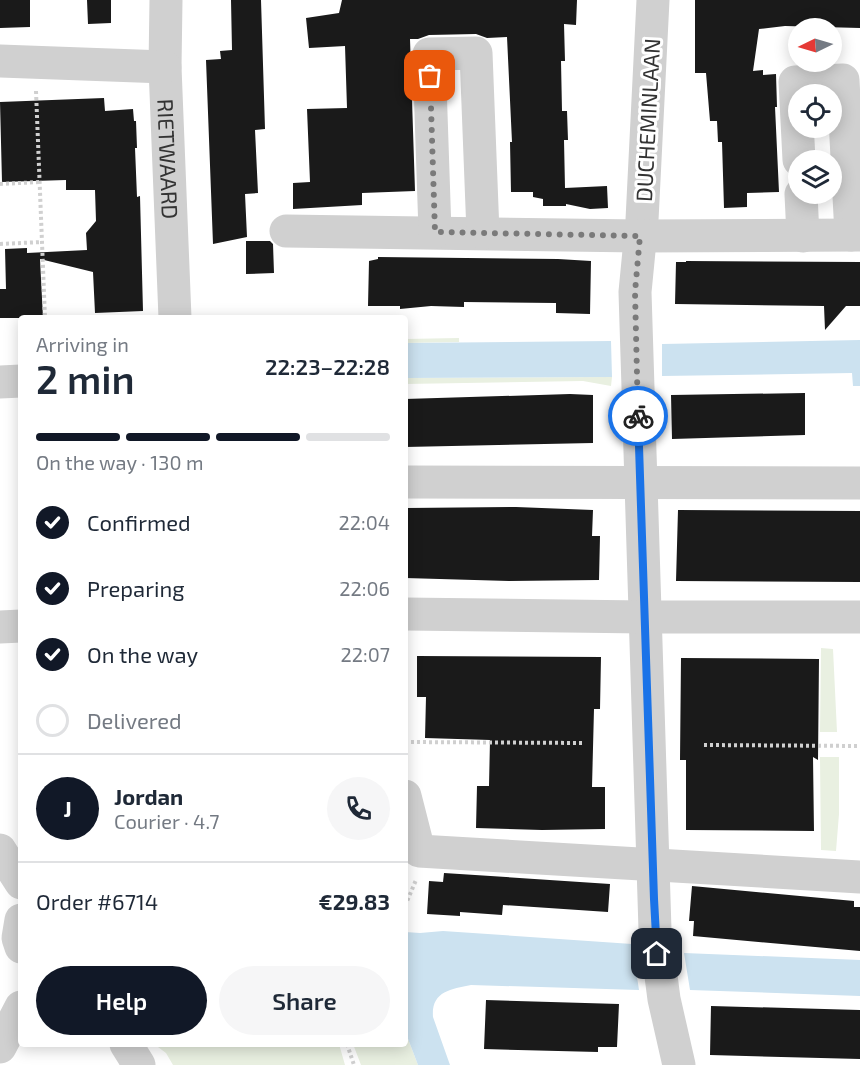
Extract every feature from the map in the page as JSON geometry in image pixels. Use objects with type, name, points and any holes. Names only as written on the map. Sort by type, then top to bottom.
[{"type":"street","name":"RIETWAARD","points":[[165,0],[165,67],[175,315]]},
{"type":"street","name":"DUCHEMINLAAN","points":[[653,0],[635,292],[652,865],[657,954],[664,999],[679,1065]]},
{"type":"street","points":[[435,232],[429,54],[476,53],[483,233]]},
{"type":"street","points":[[0,61],[165,67]]},
{"type":"street","points":[[286,231],[640,236],[856,235],[843,80],[795,82],[798,150]]},
{"type":"street","points":[[801,204],[803,236]]},
{"type":"street","points":[[0,382],[18,381]]},
{"type":"street","points":[[408,482],[860,483]]},
{"type":"street","points":[[408,614],[860,617]]},
{"type":"street","points":[[0,627],[18,626]]},
{"type":"street","points":[[408,808],[419,850],[860,877]]},
{"type":"street","points":[[0,850],[18,877]]},
{"type":"street","points":[[0,1047],[18,1013]]},
{"type":"street","points":[[128,1047],[139,1065]]},
{"type":"path","points":[[34,62],[45,315]]},
{"type":"path","points":[[0,184],[40,182]]},
{"type":"path","points":[[0,244],[42,242]]},
{"type":"path","points":[[408,742],[585,743]]},
{"type":"path","points":[[704,745],[860,746]]},
{"type":"path","points":[[348,1047],[354,1065]]},
{"type":"green space","points":[[459,338],[459,342],[408,343],[408,339]]},
{"type":"green space","points":[[612,377],[611,386],[583,381],[408,384],[408,378]]},
{"type":"green space","points":[[821,648],[833,649],[837,732],[820,732]]},
{"type":"green space","points":[[820,757],[839,757],[839,814],[836,851],[821,850]]},
{"type":"green space","points":[[408,1039],[418,1065],[361,1065],[354,1047],[408,1047]]},
{"type":"green space","points":[[158,1047],[340,1047],[345,1065],[173,1065],[166,1053]]},
{"type":"water","points":[[860,340],[860,386],[853,386],[852,373],[662,376],[662,344]]},
{"type":"water","points":[[611,341],[612,377],[408,378],[408,343]]},
{"type":"water","points":[[443,931],[632,944],[639,990],[471,985],[449,990],[435,1002],[433,1017],[450,1065],[418,1065],[408,1039],[408,932]]},
{"type":"water","points":[[684,953],[860,960],[860,996],[690,990]]},
{"type":"building","points":[[0,0],[30,0],[30,27],[0,28]]},
{"type":"building","points":[[87,0],[111,0],[111,23],[88,24]]},
{"type":"building","points":[[231,0],[261,0],[265,129],[255,130],[258,193],[245,194],[247,237],[213,244],[206,60],[221,59],[220,51],[232,50]]},
{"type":"building","points":[[342,0],[577,0],[576,25],[564,24],[565,61],[561,61],[562,111],[567,111],[568,140],[564,140],[565,188],[607,186],[608,208],[590,209],[566,204],[566,206],[543,206],[543,199],[533,197],[533,192],[511,192],[510,142],[512,142],[507,37],[487,38],[476,34],[429,35],[410,39],[415,191],[362,193],[362,205],[293,209],[293,183],[310,182],[307,109],[347,108],[345,46],[309,48],[306,18],[339,13]]},
{"type":"building","points":[[695,0],[860,0],[860,28],[842,28],[842,18],[788,18],[788,26],[759,29],[753,71],[763,70],[763,75],[776,74],[777,107],[775,107],[779,192],[747,193],[747,207],[724,208],[722,142],[718,142],[717,121],[710,121],[706,73],[695,73]]},
{"type":"building","points":[[104,98],[105,111],[133,109],[134,121],[136,121],[137,197],[140,196],[143,311],[95,313],[93,272],[40,259],[43,315],[0,318],[0,289],[6,289],[5,249],[27,248],[27,253],[87,250],[86,233],[96,221],[95,190],[66,190],[66,180],[2,182],[0,102]]},
{"type":"building","points":[[246,241],[270,241],[273,244],[274,273],[246,274]]},
{"type":"building","points":[[378,257],[591,261],[590,314],[556,313],[556,303],[464,302],[464,307],[431,306],[400,309],[400,306],[368,306],[369,261],[378,259]]},
{"type":"building","points":[[676,262],[860,262],[860,306],[846,306],[825,330],[824,306],[675,304]]},
{"type":"building","points":[[805,393],[805,435],[672,439],[671,395]]},
{"type":"building","points":[[593,395],[593,443],[408,447],[408,399]]},
{"type":"building","points":[[516,507],[593,510],[592,536],[600,536],[599,580],[509,581],[408,578],[408,508]]},
{"type":"building","points":[[678,510],[860,511],[860,582],[676,581]]},
{"type":"building","points":[[417,656],[601,657],[600,709],[594,709],[592,787],[605,787],[605,829],[476,828],[477,786],[489,786],[490,740],[425,738],[426,697],[417,697]]},
{"type":"building","points":[[681,658],[819,659],[818,760],[813,757],[814,831],[686,830],[686,760],[680,760]]},
{"type":"building","points":[[444,873],[610,884],[608,912],[503,905],[502,915],[460,912],[460,916],[427,914],[429,881],[443,882]]},
{"type":"building","points":[[692,886],[854,901],[854,907],[860,907],[860,951],[693,936],[694,921],[689,921]]},
{"type":"building","points":[[486,1000],[619,1004],[617,1047],[598,1047],[598,1052],[484,1049]]},
{"type":"building","points":[[711,1006],[860,1010],[860,1059],[710,1055]]},
{"type":"way so far","points":[[430,76],[435,232],[640,236],[635,292],[638,416]]},
{"type":"route","points":[[638,416],[657,954]]}]
